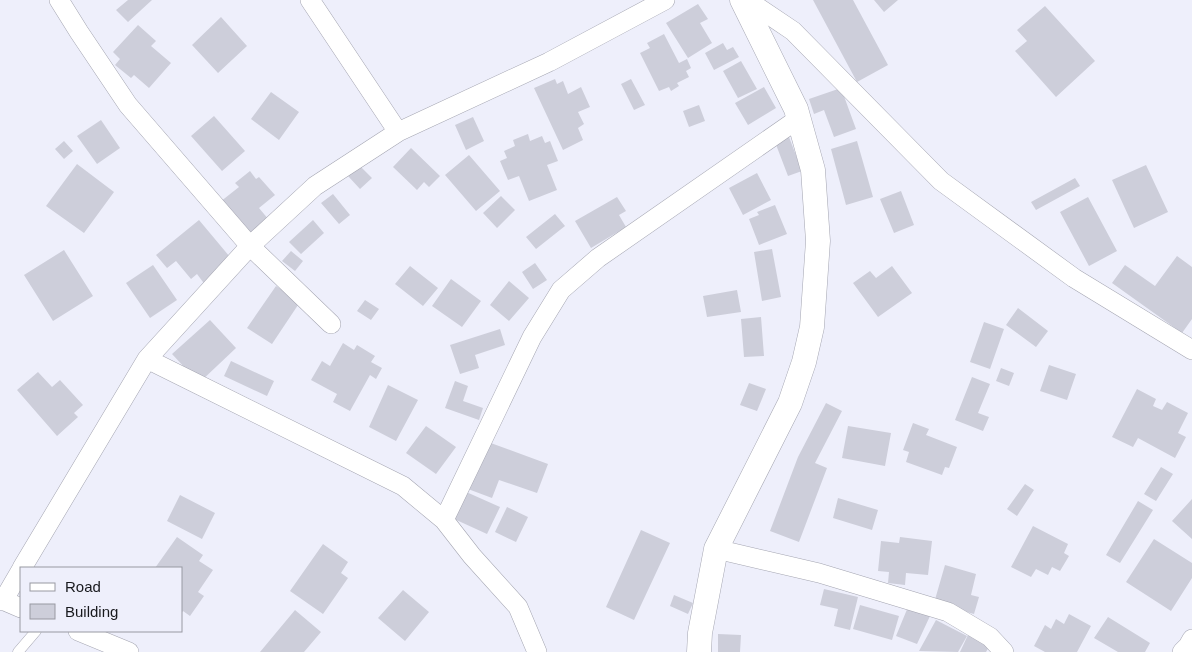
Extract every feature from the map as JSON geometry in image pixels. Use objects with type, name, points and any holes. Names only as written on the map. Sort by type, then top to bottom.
[{"type":"street","points":[[59,0],[128,104],[250,246],[331,324]]},
{"type":"street","points":[[310,0],[398,132]]},
{"type":"street","points":[[23,567],[147,360],[250,246],[315,186],[398,132],[549,62],[665,0]]},
{"type":"street","points":[[698,652],[716,549],[790,403],[804,362],[812,327],[817,232],[813,170],[796,109],[742,0]]},
{"type":"street","points":[[747,0],[793,31],[941,181],[1074,278],[1192,350]]},
{"type":"street","points":[[444,520],[532,337],[561,290],[598,258],[798,119]]},
{"type":"street","points":[[147,360],[403,486],[444,520],[472,556],[518,607],[537,652]]},
{"type":"street","points":[[716,549],[819,573],[948,612],[990,637],[1004,652]]},
{"type":"street","points":[[20,572],[2,600],[20,608]]},
{"type":"street","points":[[80,632],[129,652]]},
{"type":"street","points":[[1182,652],[1192,639]]},
{"type":"lane","points":[[18,652],[35,632]]},
{"type":"building","points":[[128,0],[152,0],[128,22],[116,10]]},
{"type":"building","points":[[813,0],[853,0],[888,65],[857,82]]},
{"type":"building","points":[[874,0],[898,0],[884,12]]},
{"type":"building","points":[[698,4],[708,19],[700,23],[712,43],[688,58],[666,23]]},
{"type":"building","points":[[1045,6],[1095,61],[1056,97],[1015,51],[1027,41],[1017,30]]},
{"type":"building","points":[[221,17],[247,46],[218,73],[192,45]]},
{"type":"building","points":[[138,25],[156,41],[151,46],[171,63],[149,88],[134,75],[131,78],[115,65],[120,59],[113,52]]},
{"type":"building","points":[[664,34],[679,63],[687,59],[691,68],[686,71],[689,77],[677,83],[679,86],[671,91],[669,87],[659,91],[640,53],[650,48],[647,43]]},
{"type":"building","points":[[723,43],[727,50],[733,47],[739,57],[714,70],[705,53]]},
{"type":"building","points":[[741,61],[757,89],[738,98],[723,71]]},
{"type":"building","points":[[555,79],[557,84],[563,81],[568,94],[581,87],[590,107],[578,112],[584,124],[578,128],[583,140],[563,150],[534,88]]},
{"type":"building","points":[[631,79],[645,105],[634,110],[621,84]]},
{"type":"building","points":[[764,87],[776,108],[748,125],[735,103]]},
{"type":"building","points":[[841,88],[856,129],[834,137],[824,110],[814,114],[809,99]]},
{"type":"building","points":[[271,92],[299,112],[279,140],[251,119]]},
{"type":"building","points":[[699,105],[705,121],[689,127],[683,111]]},
{"type":"building","points":[[214,116],[245,151],[222,171],[191,136]]},
{"type":"building","points":[[473,117],[484,141],[466,150],[455,125]]},
{"type":"building","points":[[101,120],[120,148],[97,164],[77,136]]},
{"type":"building","points":[[528,134],[530,141],[542,136],[545,143],[550,141],[558,161],[547,165],[557,190],[529,201],[519,176],[508,180],[500,161],[507,158],[504,151],[515,146],[513,140]]},
{"type":"building","points":[[789,137],[802,171],[788,176],[775,142]]},
{"type":"building","points":[[64,141],[73,151],[64,159],[55,149]]},
{"type":"building","points":[[857,141],[873,197],[846,205],[831,149]]},
{"type":"building","points":[[411,148],[440,176],[429,187],[424,182],[417,190],[393,167]]},
{"type":"building","points":[[469,155],[500,191],[476,211],[445,175]]},
{"type":"building","points":[[77,164],[114,192],[84,233],[46,206]]},
{"type":"building","points":[[359,165],[372,178],[360,189],[348,176]]},
{"type":"building","points":[[1146,165],[1168,212],[1134,228],[1112,180]]},
{"type":"building","points":[[250,171],[256,179],[259,177],[275,195],[259,208],[269,220],[247,237],[220,202],[239,187],[235,183]]},
{"type":"building","points":[[757,173],[771,200],[743,215],[729,188]]},
{"type":"building","points":[[1075,178],[1080,186],[1036,210],[1031,202]]},
{"type":"building","points":[[901,191],[914,225],[894,233],[880,199]]},
{"type":"building","points":[[333,194],[350,215],[339,224],[321,203]]},
{"type":"building","points":[[501,196],[515,210],[497,228],[483,213]]},
{"type":"building","points":[[617,197],[626,211],[619,215],[626,227],[591,248],[575,221]]},
{"type":"building","points":[[1088,197],[1117,251],[1089,266],[1060,212]]},
{"type":"building","points":[[775,205],[787,234],[759,245],[749,219],[759,215],[757,212]]},
{"type":"building","points":[[555,214],[565,226],[536,249],[526,237]]},
{"type":"building","points":[[199,220],[235,263],[206,286],[197,274],[191,279],[176,261],[167,268],[156,255]]},
{"type":"building","points":[[313,220],[324,233],[301,254],[289,242]]},
{"type":"building","points":[[772,249],[781,297],[762,301],[754,252]]},
{"type":"building","points":[[64,250],[93,296],[53,321],[24,275]]},
{"type":"building","points":[[291,251],[303,261],[295,271],[282,261]]},
{"type":"building","points":[[1177,256],[1192,267],[1192,319],[1182,333],[1112,283],[1125,265],[1155,286]]},
{"type":"building","points":[[535,263],[547,280],[533,289],[522,272]]},
{"type":"building","points":[[153,265],[177,300],[150,318],[126,283]]},
{"type":"building","points":[[410,266],[438,288],[423,306],[395,284]]},
{"type":"building","points":[[892,266],[912,293],[878,317],[853,283],[870,271],[876,278]]},
{"type":"building","points":[[451,279],[481,301],[462,327],[432,306]]},
{"type":"building","points":[[509,281],[529,298],[509,321],[490,305]]},
{"type":"building","points":[[276,286],[300,302],[272,344],[247,328]]},
{"type":"building","points":[[737,290],[741,312],[707,317],[703,296]]},
{"type":"building","points":[[365,300],[379,309],[371,320],[357,311]]},
{"type":"building","points":[[1018,308],[1048,331],[1036,347],[1006,325]]},
{"type":"building","points":[[761,317],[764,356],[744,357],[741,319]]},
{"type":"building","points":[[210,320],[236,348],[199,383],[172,354]]},
{"type":"building","points":[[984,322],[1004,329],[990,369],[970,362]]},
{"type":"building","points":[[500,329],[505,345],[475,355],[479,368],[460,374],[450,345]]},
{"type":"building","points":[[343,343],[354,350],[357,345],[375,356],[371,362],[382,368],[376,379],[370,375],[350,411],[333,402],[337,394],[311,380],[322,361],[330,366]]},
{"type":"building","points":[[231,361],[274,381],[267,396],[224,376]]},
{"type":"building","points":[[1049,365],[1076,374],[1067,400],[1040,391]]},
{"type":"building","points":[[1001,368],[1014,373],[1009,386],[996,381]]},
{"type":"building","points":[[38,372],[52,387],[60,380],[83,405],[74,413],[78,417],[57,436],[17,390]]},
{"type":"building","points":[[972,377],[990,384],[978,413],[989,417],[983,431],[955,420]]},
{"type":"building","points":[[455,381],[468,386],[463,401],[483,408],[479,420],[445,408]]},
{"type":"building","points":[[749,383],[766,389],[757,411],[740,405]]},
{"type":"building","points":[[388,385],[418,400],[396,441],[369,427]]},
{"type":"building","points":[[1137,389],[1156,399],[1153,406],[1162,410],[1167,402],[1188,413],[1178,433],[1186,437],[1175,458],[1138,438],[1133,447],[1112,437]]},
{"type":"building","points":[[826,403],[842,411],[815,463],[827,468],[799,542],[770,531],[798,457]]},
{"type":"building","points":[[913,423],[929,429],[926,435],[957,447],[949,468],[945,467],[942,475],[906,462],[909,452],[903,450]]},
{"type":"building","points":[[426,426],[456,447],[436,474],[406,453]]},
{"type":"building","points":[[848,426],[891,433],[885,466],[842,458]]},
{"type":"building","points":[[488,442],[548,464],[537,493],[499,480],[492,498],[468,489]]},
{"type":"building","points":[[1161,467],[1173,474],[1156,501],[1144,494]]},
{"type":"building","points":[[1025,484],[1034,490],[1017,516],[1007,509]]},
{"type":"building","points":[[464,491],[500,507],[487,534],[452,518]]},
{"type":"building","points":[[180,495],[215,513],[202,539],[167,521]]},
{"type":"building","points":[[838,498],[878,510],[872,530],[833,518]]},
{"type":"building","points":[[1192,499],[1192,539],[1172,521]]},
{"type":"building","points":[[1138,501],[1153,510],[1120,563],[1106,555]]},
{"type":"building","points":[[507,507],[528,517],[516,542],[495,532]]},
{"type":"building","points":[[1033,526],[1068,544],[1064,553],[1069,556],[1060,571],[1052,567],[1048,575],[1036,569],[1031,577],[1011,567]]},
{"type":"building","points":[[641,530],[670,543],[634,620],[606,607]]},
{"type":"building","points":[[177,537],[203,555],[199,561],[213,570],[198,592],[204,596],[190,616],[183,611],[182,612],[182,567],[156,567]]},
{"type":"building","points":[[900,537],[932,541],[928,575],[906,573],[905,585],[888,583],[889,572],[878,571],[881,541],[899,543]]},
{"type":"building","points":[[1154,539],[1192,563],[1192,578],[1171,611],[1126,582]]},
{"type":"building","points":[[323,544],[348,562],[341,573],[348,578],[323,614],[290,591]]},
{"type":"building","points":[[945,565],[976,574],[971,595],[979,597],[974,614],[934,603]]},
{"type":"building","points":[[824,589],[858,597],[850,630],[834,626],[838,609],[820,605]]},
{"type":"building","points":[[403,590],[429,612],[405,641],[378,618]]},
{"type":"building","points":[[674,595],[693,603],[688,614],[670,606]]},
{"type":"building","points":[[860,605],[899,616],[892,640],[853,629]]},
{"type":"building","points":[[908,607],[930,616],[917,644],[896,636]]},
{"type":"building","points":[[295,610],[321,632],[304,652],[260,652]]},
{"type":"building","points":[[1069,614],[1091,626],[1077,652],[1045,652],[1034,646],[1045,625],[1051,629],[1056,619],[1064,624]]},
{"type":"building","points":[[1108,617],[1150,643],[1145,652],[1118,652],[1094,638]]},
{"type":"building","points":[[936,620],[967,636],[958,652],[919,651]]},
{"type":"building","points":[[718,634],[741,635],[740,652],[718,652]]},
{"type":"building","points":[[968,635],[990,645],[986,652],[960,652]]}]
